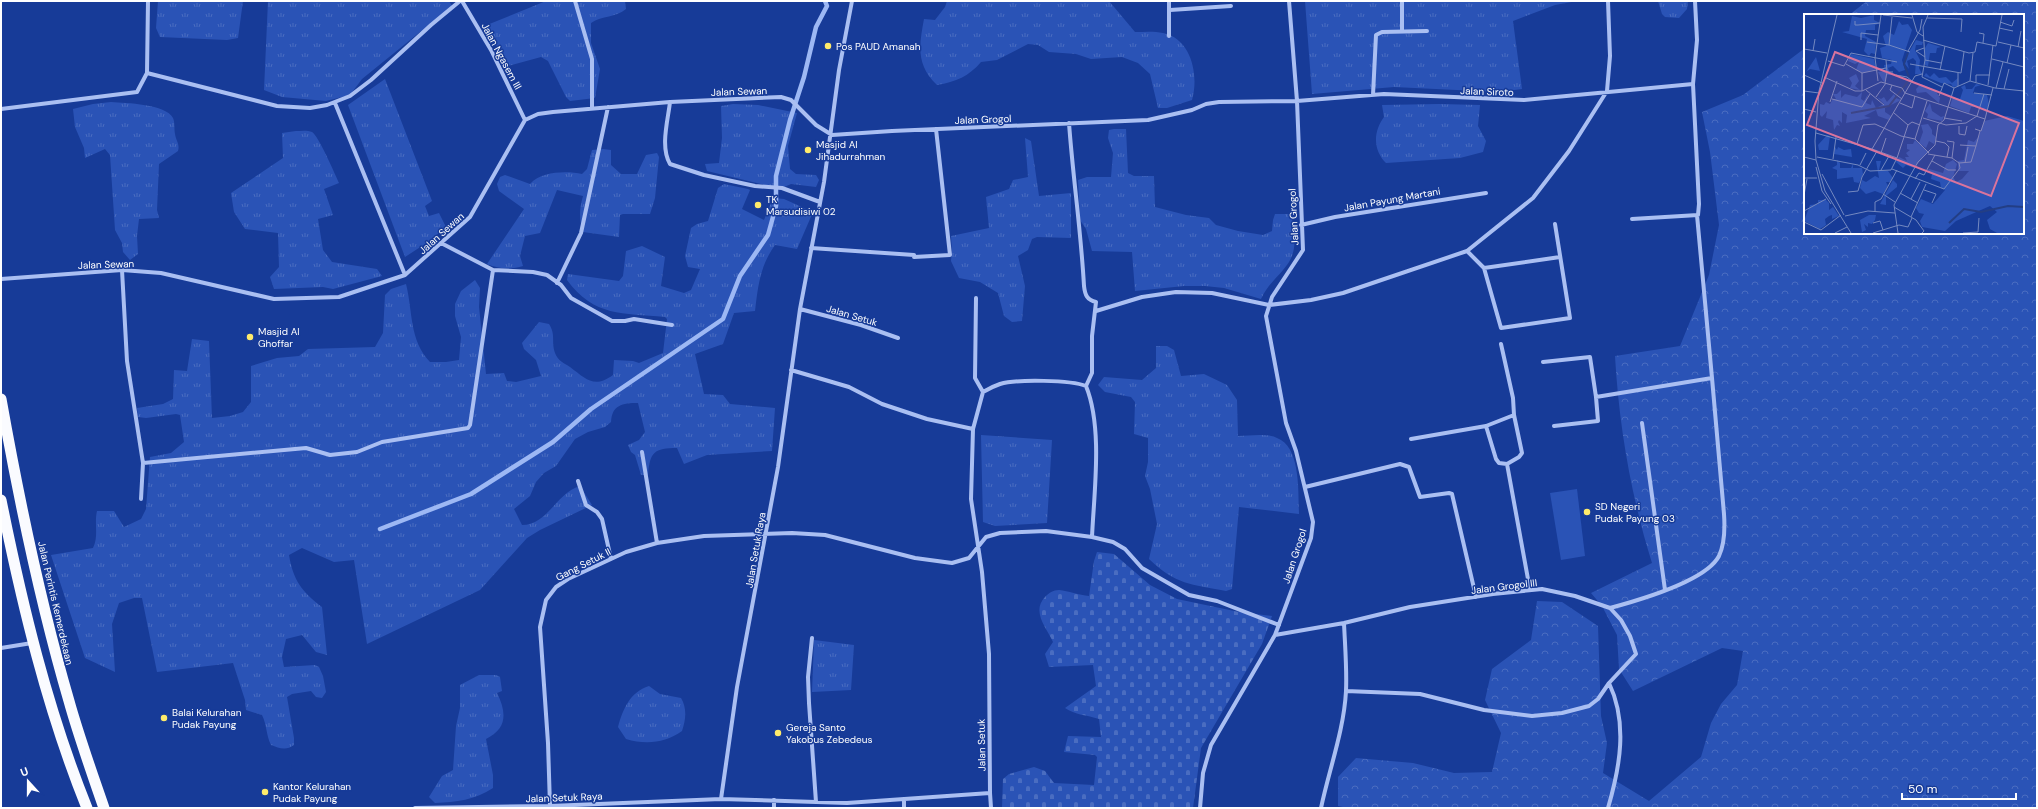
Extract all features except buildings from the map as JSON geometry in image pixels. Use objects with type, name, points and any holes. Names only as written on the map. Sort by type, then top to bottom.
[{"type":"highway","name":"Jalan Perintis Kemerdekaan","points":[[1,399],[8,445],[55,652],[69,702],[104,808]]},
{"type":"highway","points":[[1,500],[13,560],[49,703],[71,769],[87,808]]},
{"type":"highway","points":[[13,560],[32,556]]},
{"type":"highway","points":[[71,769],[89,764]]},
{"type":"street","points":[[1,109],[134,94],[140,89],[147,73],[148,1]]},
{"type":"street","points":[[147,73],[277,106],[310,108],[335,103],[350,96],[372,80],[431,25],[461,1]]},
{"type":"street","name":"Jalan Ngasem III","points":[[461,1],[490,50],[525,120]]},
{"type":"street","points":[[575,1],[593,66],[592,108]]},
{"type":"street","name":"Jalan Setuk Raya","points":[[416,808],[588,806],[721,799],[737,687],[778,467],[800,309],[832,135],[840,70],[852,1]]},
{"type":"street","points":[[1169,36],[1170,1]]},
{"type":"street","points":[[1289,1],[1297,101]]},
{"type":"street","points":[[1402,1],[1402,31]]},
{"type":"street","points":[[1096,311],[1142,297],[1176,292],[1212,293],[1269,305],[1311,300],[1343,293],[1467,251],[1533,198],[1569,151],[1607,91],[1610,56],[1608,1]]},
{"type":"street","points":[[1346,691],[1420,694],[1484,710],[1532,716],[1562,713],[1589,706],[1598,699],[1609,683],[1636,654],[1630,636],[1621,620],[1610,608],[1643,599],[1702,573],[1718,557],[1722,547],[1725,531],[1697,215],[1699,204],[1693,84],[1697,40],[1695,1]]},
{"type":"street","points":[[1170,10],[1231,6]]},
{"type":"street","points":[[1373,95],[1374,38],[1378,33],[1427,30]]},
{"type":"street","name":"Jalan Siroto","points":[[1297,101],[1373,95],[1524,100],[1693,84]]},
{"type":"street","name":"Jalan Sewan","points":[[1,279],[122,270],[161,273],[274,299],[339,297],[405,275],[470,217],[525,120],[538,114],[670,102],[781,97],[791,100],[800,107],[816,125],[832,135]]},
{"type":"street","name":"Jalan Grogol","points":[[832,135],[1148,120],[1192,110],[1206,104],[1219,102],[1297,101],[1302,250],[1269,305],[1266,316],[1286,423],[1296,451],[1313,522],[1311,538],[1275,635],[1211,745],[1203,773],[1200,808]]},
{"type":"street","points":[[670,102],[666,151],[666,157],[670,164],[704,175],[755,186],[782,188],[820,202]]},
{"type":"street","points":[[335,103],[405,275]]},
{"type":"street","points":[[557,283],[581,233],[608,107]]},
{"type":"street","points":[[1069,123],[1075,193],[1081,233],[1085,294],[1090,300],[1096,302],[1092,336],[1092,373],[1086,386],[1091,399],[1094,417],[1096,465],[1092,537]]},
{"type":"street","points":[[811,248],[914,255],[914,257],[950,255],[936,129]]},
{"type":"street","name":"Jalan Payung Martani","points":[[1301,225],[1336,217],[1486,193]]},
{"type":"street","points":[[1632,219],[1697,215]]},
{"type":"street","points":[[1467,251],[1484,268],[1501,328],[1570,318],[1554,224]]},
{"type":"street","points":[[441,243],[493,270],[541,273],[557,283],[572,298],[612,321],[634,319],[672,324]]},
{"type":"street","points":[[1484,268],[1560,257]]},
{"type":"street","points":[[122,270],[127,361],[143,463],[141,499]]},
{"type":"street","points":[[143,463],[306,448],[330,455],[357,452],[382,442],[468,428],[470,425],[493,270]]},
{"type":"street","points":[[976,298],[975,378],[983,392],[1000,384],[1016,382],[1076,382],[1086,386]]},
{"type":"street","name":"Jalan Setuk","points":[[800,309],[861,325],[898,338]]},
{"type":"street","points":[[1486,426],[1496,459],[1500,463],[1507,464],[1519,457],[1522,453],[1514,416],[1513,398],[1501,344]]},
{"type":"street","points":[[1543,362],[1590,357],[1598,420],[1554,426]]},
{"type":"street","points":[[792,370],[850,386],[882,404],[926,418],[973,429]]},
{"type":"street","points":[[1596,397],[1712,378]]},
{"type":"street","name":"Jalan Setuk","points":[[983,392],[973,429],[971,499],[982,572],[989,654],[991,808]]},
{"type":"street","points":[[1411,439],[1486,426],[1514,416]]},
{"type":"street","points":[[1642,423],[1665,590]]},
{"type":"street","points":[[642,452],[657,543]]},
{"type":"street","points":[[1305,487],[1400,464],[1409,467],[1420,497],[1449,492],[1452,494],[1476,597]]},
{"type":"street","points":[[1507,464],[1530,590]]},
{"type":"street","points":[[578,481],[586,505],[597,512],[602,519],[611,559]]},
{"type":"street","name":"Gang Setuk II","points":[[550,806],[548,743],[540,627],[546,600],[556,587],[568,579],[626,552],[657,543],[704,536],[792,533],[826,535],[915,558],[952,562],[969,558],[986,537],[1000,533],[1046,531],[1092,537],[1113,542],[1125,548],[1142,568],[1189,595],[1216,601],[1279,625]]},
{"type":"street","name":"Jalan Grogol III","points":[[1275,635],[1344,623],[1410,607],[1530,590],[1557,592],[1610,608]]},
{"type":"street","points":[[1321,808],[1328,783],[1346,691],[1344,623]]},
{"type":"street","points":[[812,638],[808,677],[816,802]]},
{"type":"street","points":[[1,648],[35,643]]},
{"type":"street","points":[[1608,808],[1622,745],[1613,692],[1609,683]]},
{"type":"street","points":[[721,799],[847,803],[990,793]]},
{"type":"street","points":[[904,799],[904,808]]},
{"type":"street","points":[[774,800],[774,808]]},
{"type":"green space","points":[[158,1],[243,1],[238,38],[227,40],[160,37],[156,28]]},
{"type":"green space","points":[[268,1],[449,1],[452,6],[362,79],[350,95],[326,101],[282,97],[264,90]]},
{"type":"green space","points":[[546,1],[625,1],[626,9],[622,12],[595,20],[591,23],[591,43],[600,69],[595,98],[570,101],[566,97],[548,61],[541,57],[508,66],[494,42],[487,25]]},
{"type":"green space","points":[[947,1],[1109,1],[1135,32],[1163,33],[1173,37],[1181,43],[1187,51],[1194,70],[1194,90],[1192,100],[1167,108],[1158,108],[1150,74],[1138,63],[1122,57],[1091,59],[1076,54],[1049,52],[1038,45],[1028,44],[997,60],[981,62],[962,78],[937,85],[925,70],[922,62],[920,46],[924,19],[935,20],[945,7]]},
{"type":"green space","points":[[1305,1],[1577,1],[1555,5],[1513,21],[1522,89],[1499,92],[1394,87],[1312,94]]},
{"type":"green space","points":[[1658,1],[1688,1],[1687,9],[1679,18],[1665,17],[1662,14]]},
{"type":"green space","points":[[1867,1],[2037,1],[2037,808],[1348,808],[1338,806],[1338,777],[1356,758],[1413,763],[1454,773],[1492,772],[1501,733],[1485,700],[1492,669],[1531,640],[1537,601],[1562,602],[1598,626],[1601,716],[1607,743],[1603,773],[1649,801],[1701,757],[1711,723],[1721,704],[1737,685],[1743,651],[1722,648],[1633,691],[1619,669],[1617,635],[1602,606],[1591,593],[1652,563],[1638,512],[1627,461],[1615,356],[1680,346],[1709,275],[1719,225],[1710,152],[1702,112],[1743,95],[1804,49],[1804,234],[2024,234],[2024,14],[1850,14]]},
{"type":"green space","points":[[385,79],[432,201],[425,206],[429,216],[439,213],[446,227],[428,242],[405,257],[348,105]]},
{"type":"green space","points":[[111,102],[145,105],[169,113],[174,120],[175,134],[179,146],[178,151],[159,164],[157,210],[159,218],[139,219],[137,236],[138,254],[130,260],[123,252],[122,243],[115,230],[110,155],[105,149],[85,158],[84,148],[75,127],[73,109],[93,104]]},
{"type":"green space","points":[[733,104],[758,105],[797,113],[788,146],[790,169],[796,174],[816,175],[819,180],[816,187],[791,184],[782,188],[707,171],[705,164],[719,163],[722,138],[721,106]]},
{"type":"green space","points":[[1382,105],[1480,105],[1478,126],[1486,141],[1483,152],[1460,158],[1386,163],[1379,152],[1376,141],[1376,135],[1380,123],[1384,117]]},
{"type":"green space","points":[[1126,129],[1128,173],[1134,176],[1154,176],[1155,207],[1186,215],[1209,218],[1216,225],[1238,231],[1263,235],[1272,231],[1275,214],[1291,214],[1294,238],[1294,251],[1292,257],[1286,267],[1267,288],[1261,299],[1224,288],[1205,286],[1184,286],[1135,291],[1132,252],[1092,251],[1086,229],[1080,220],[1078,180],[1087,177],[1111,177],[1113,153],[1108,138],[1109,130]]},
{"type":"green space","points":[[310,131],[315,135],[339,183],[324,189],[333,215],[318,219],[323,250],[332,262],[377,269],[382,276],[333,289],[323,287],[274,289],[270,277],[279,267],[278,233],[245,229],[234,212],[231,193],[283,158],[282,133]]},
{"type":"green space","points":[[1025,138],[1031,141],[1039,196],[1071,193],[1071,238],[1037,237],[1032,239],[1028,250],[1018,256],[1025,286],[1022,321],[1012,322],[1004,316],[998,293],[980,282],[959,278],[951,261],[951,236],[989,228],[986,197],[1009,189],[1013,180],[1028,177]]},
{"type":"green space","points":[[592,150],[611,150],[611,165],[621,174],[637,174],[646,155],[657,153],[659,157],[655,198],[650,214],[620,215],[619,237],[583,232],[580,214],[583,196],[557,190],[540,233],[525,236],[520,256],[523,266],[505,268],[487,264],[524,209],[499,191],[497,184],[500,177],[505,175],[530,184],[548,174],[569,172],[582,174],[587,169]]},
{"type":"green space","points":[[724,184],[750,190],[742,209],[764,220],[773,198],[784,199],[813,212],[797,249],[775,245],[770,253],[760,276],[755,311],[734,313],[723,344],[695,354],[704,394],[723,395],[730,404],[775,408],[772,451],[707,455],[684,464],[677,448],[663,449],[658,450],[652,456],[648,475],[641,475],[635,455],[631,452],[628,445],[639,440],[645,432],[638,403],[619,406],[613,412],[611,422],[605,427],[588,432],[575,439],[556,466],[544,473],[536,482],[530,496],[514,509],[522,525],[531,524],[545,515],[564,495],[580,486],[592,505],[540,530],[527,538],[480,590],[367,644],[354,560],[334,562],[302,548],[289,555],[293,572],[300,585],[309,596],[322,607],[327,655],[316,652],[302,635],[286,639],[282,657],[284,667],[315,665],[319,667],[323,676],[326,692],[322,698],[316,697],[311,691],[292,694],[287,697],[294,738],[294,745],[288,748],[280,748],[271,745],[262,715],[246,710],[245,700],[233,663],[157,672],[142,598],[134,598],[119,603],[112,624],[115,672],[85,658],[51,555],[93,548],[96,539],[97,511],[114,511],[124,527],[141,519],[146,509],[150,457],[171,453],[184,442],[180,415],[176,414],[146,418],[138,417],[137,408],[163,404],[173,399],[174,370],[187,371],[192,339],[209,341],[212,418],[230,416],[243,412],[251,402],[251,366],[277,358],[299,356],[308,349],[375,347],[383,333],[385,295],[391,289],[406,284],[415,335],[423,353],[430,362],[459,360],[461,337],[455,316],[455,304],[461,291],[475,280],[480,288],[479,307],[486,374],[504,373],[507,381],[516,382],[541,376],[536,360],[524,349],[522,343],[539,322],[549,324],[553,335],[555,353],[559,360],[590,381],[601,381],[613,375],[614,360],[633,361],[639,363],[663,353],[667,319],[665,317],[610,311],[599,307],[588,301],[577,292],[567,280],[568,274],[619,281],[623,276],[626,251],[642,246],[665,257],[661,286],[684,293],[691,290],[700,269],[688,267],[685,256],[691,228],[697,224],[708,221],[718,188]]},
{"type":"green space","points":[[1156,346],[1167,346],[1174,350],[1181,376],[1204,374],[1227,385],[1237,400],[1238,436],[1273,436],[1285,443],[1294,460],[1297,471],[1299,514],[1239,507],[1232,589],[1226,591],[1193,585],[1176,579],[1159,568],[1149,559],[1157,524],[1150,489],[1145,476],[1148,462],[1148,438],[1134,434],[1135,402],[1131,397],[1105,392],[1098,385],[1104,377],[1142,380],[1156,368]]},
{"type":"green space","points":[[981,435],[1052,440],[1047,523],[995,526],[983,522]]},
{"type":"green space","points":[[1577,489],[1585,556],[1561,560],[1550,493]]},
{"type":"green space","points":[[1097,552],[1114,554],[1150,585],[1177,599],[1239,612],[1272,616],[1262,644],[1201,748],[1193,808],[1002,808],[1003,779],[1009,774],[1034,767],[1045,771],[1054,783],[1094,785],[1097,757],[1095,755],[1064,752],[1068,736],[1101,737],[1099,719],[1077,714],[1065,708],[1096,686],[1093,665],[1049,667],[1045,654],[1053,642],[1042,620],[1040,608],[1045,597],[1050,593],[1059,590],[1089,596],[1094,561]]},
{"type":"green space","points":[[814,640],[854,645],[851,690],[812,692]]},
{"type":"green space","points":[[479,675],[496,675],[500,677],[502,691],[497,693],[502,707],[503,720],[498,730],[486,739],[493,775],[493,788],[465,800],[435,803],[429,797],[442,776],[453,770],[456,726],[460,708],[460,685]]},
{"type":"green space","points":[[649,686],[660,694],[681,698],[685,714],[682,731],[669,738],[655,742],[641,742],[626,739],[618,727],[622,714],[632,697],[637,692]]},
{"type":"waterway","points":[[380,529],[471,494],[553,442],[591,409],[723,319],[740,276],[768,235],[776,206],[776,176],[790,120],[804,77],[816,27],[827,6],[825,1]]},
{"type":"place","name":"Pos PAUD Amanah","points":[[828,46]]},
{"type":"place","name":"Masjid Al Jihadurrahman","points":[[808,150]]},
{"type":"place","name":"TK Marsudisiwi 02","points":[[758,205]]},
{"type":"place","name":"Masjid Al Ghoffar","points":[[250,337]]},
{"type":"place","name":"SD Negeri Pudak Payung 03","points":[[1587,512]]},
{"type":"place","name":"Balai Kelurahan Pudak Payung","points":[[164,718]]},
{"type":"place","name":"Gereja Santo Yakobus Zebedeus","points":[[778,733]]},
{"type":"place","name":"Kantor Kelurahan Pudak Payung","points":[[265,792]]}]
